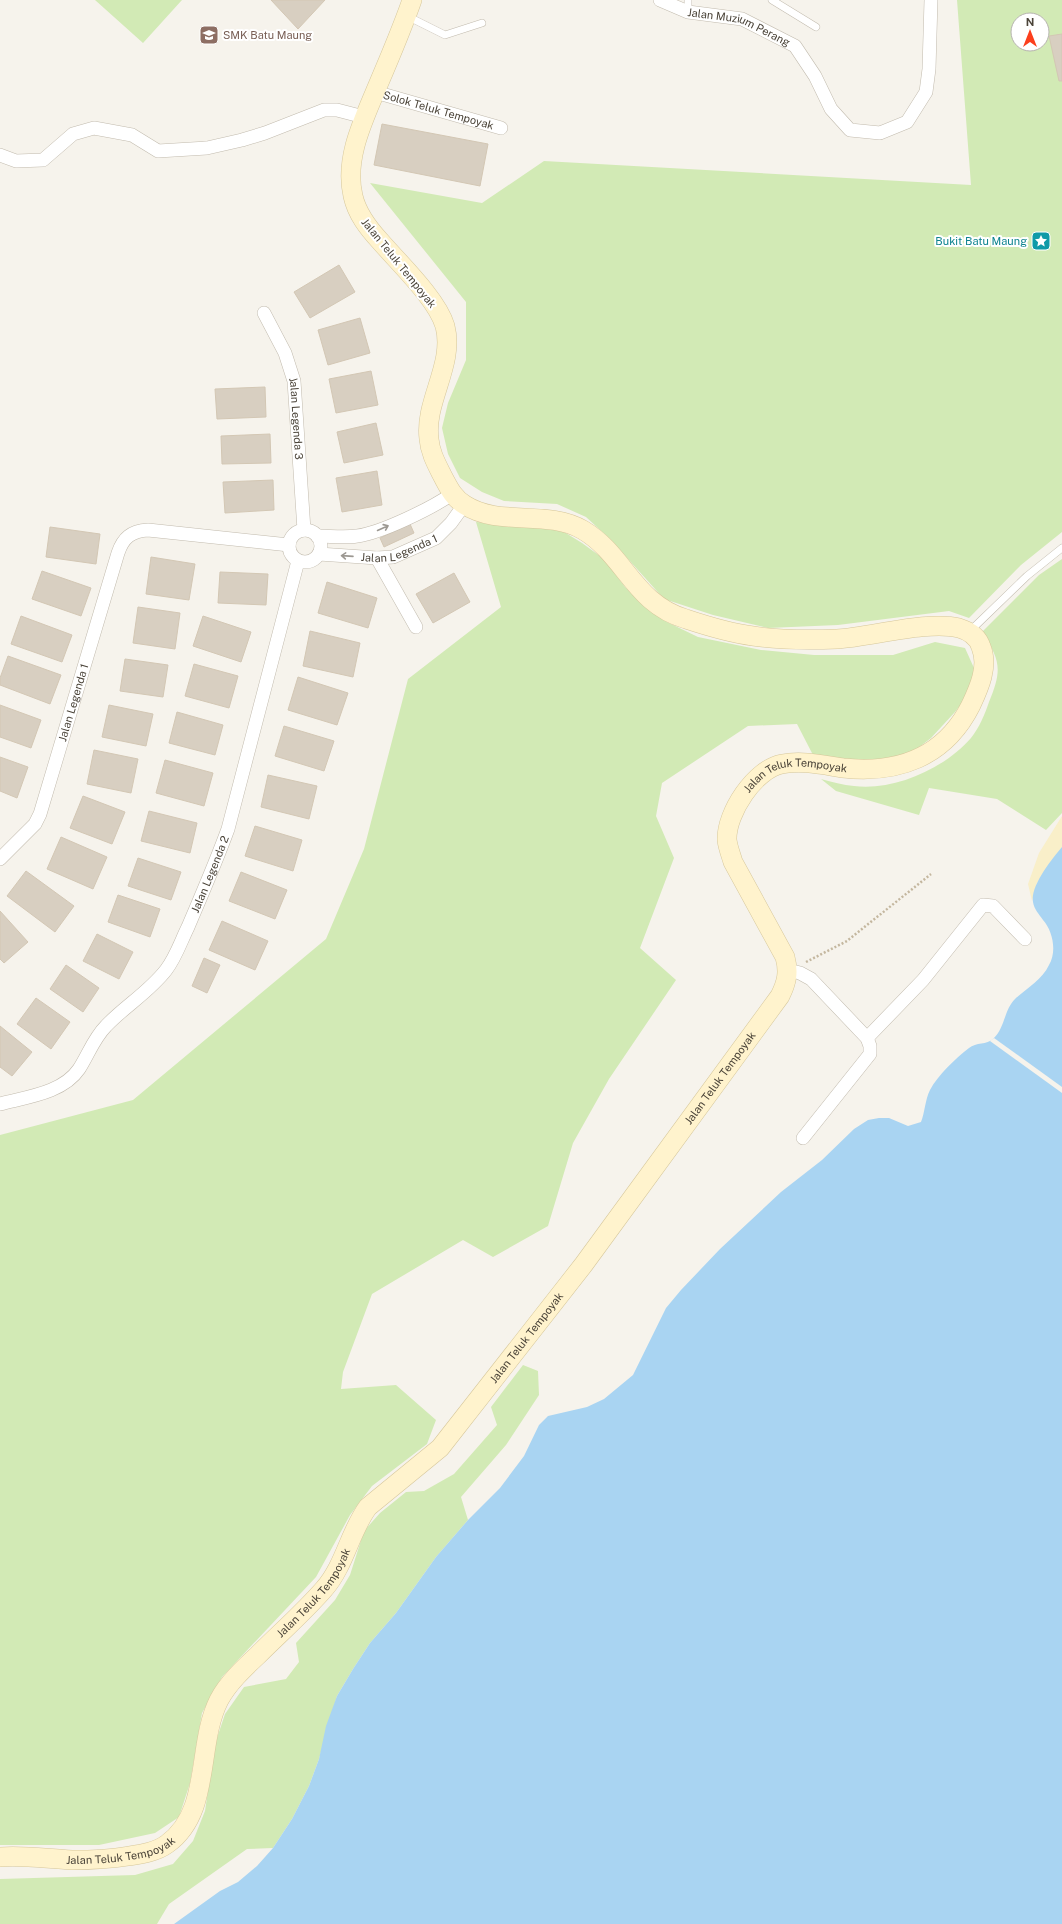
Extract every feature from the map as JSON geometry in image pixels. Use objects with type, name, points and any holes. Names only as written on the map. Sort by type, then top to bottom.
[{"type":"street","name":"Jalan Muzium Perang","points":[[660,0],[742,19],[795,46],[815,76],[831,109],[850,130],[880,133],[907,122],[926,92],[929,69],[932,0]]},
{"type":"street","name":"Jalan Teluk Tempoyak","points":[[410,8],[376,92],[364,117],[354,155],[351,174],[352,194],[359,212],[368,228],[428,297],[439,313],[445,327],[446,357],[430,416],[428,437],[433,459],[458,500]]},
{"type":"street","name":"Solok Teluk Tempoyak","points":[[376,92],[501,128]]},
{"type":"street","points":[[0,155],[16,161],[43,160],[73,134],[94,128],[132,135],[158,151],[207,148],[242,140],[265,133],[324,110],[337,110],[364,117]]},
{"type":"street","name":"Jalan Legenda 3","points":[[264,313],[285,353],[294,381],[304,530]]},
{"type":"street","points":[[458,500],[479,511],[497,515],[531,517],[570,523],[588,533],[607,550],[649,600],[664,611],[682,618],[741,634],[756,637],[838,639],[944,627],[958,628],[969,632]]},
{"type":"street","name":"Jalan Legenda 1","points":[[317,536],[356,536],[375,532],[439,503],[458,500],[451,523],[436,538],[393,557],[377,558],[319,554]]},
{"type":"street","name":"Jalan Legenda 1","points":[[0,859],[35,824],[40,814],[122,542],[128,536],[137,531],[148,530],[289,544]]},
{"type":"street","points":[[304,530],[311,531],[317,536],[321,545],[319,554],[313,560],[306,562],[298,561],[293,557],[289,544],[291,538],[296,532],[304,530]]},
{"type":"street","points":[[377,558],[416,627]]},
{"type":"street","name":"Jalan Legenda 2","points":[[0,1104],[54,1089],[68,1081],[78,1071],[97,1037],[106,1025],[152,985],[166,969],[175,954],[214,869],[228,829],[298,561]]},
{"type":"street","name":"Jalan Teluk Tempoyak","points":[[0,1857],[74,1860],[112,1859],[154,1850],[166,1844],[180,1832],[190,1817],[197,1798],[210,1718],[219,1699],[237,1675],[325,1588],[338,1567],[359,1519],[368,1507],[440,1448],[584,1264],[780,996],[787,983],[788,970],[786,956],[733,862],[728,848],[728,828],[739,804],[758,777],[770,768],[782,764],[818,764],[872,770],[912,762],[932,752],[947,740],[960,723],[979,686],[984,671],[982,648],[977,638],[969,632]]},
{"type":"street","points":[[867,1038],[923,980],[984,904],[994,906],[1025,939]]},
{"type":"street","points":[[788,970],[800,973],[811,979],[867,1038],[870,1046],[870,1054],[803,1138]]},
{"type":"lane","points":[[772,0],[816,27]]},
{"type":"lane","points":[[410,8],[445,34],[482,23]]},
{"type":"lane","points":[[969,632],[1027,576],[1062,548]]},
{"type":"path","points":[[788,970],[847,941],[931,874]]},
{"type":"green space","points":[[95,0],[182,0],[143,43]]},
{"type":"green space","points":[[957,0],[1062,0],[1062,532],[1021,565],[969,618],[949,611],[838,625],[768,628],[713,615],[664,599],[610,539],[586,517],[557,504],[504,501],[482,492],[460,478],[448,454],[442,428],[448,403],[466,360],[466,302],[370,183],[482,203],[544,161],[971,185]]},
{"type":"green space","points":[[476,522],[556,527],[604,559],[625,587],[645,606],[667,622],[698,637],[761,650],[814,655],[893,655],[935,642],[965,648],[974,668],[971,691],[955,712],[931,738],[914,751],[892,758],[867,762],[813,755],[797,724],[748,726],[662,783],[656,816],[674,858],[640,948],[676,980],[609,1079],[573,1143],[548,1226],[493,1257],[463,1240],[372,1294],[343,1372],[341,1389],[396,1385],[436,1420],[427,1444],[372,1486],[350,1515],[316,1577],[222,1677],[202,1713],[190,1783],[179,1817],[155,1833],[99,1845],[0,1845],[0,1135],[133,1100],[326,939],[364,849],[408,679],[501,607]]},
{"type":"green space","points":[[1062,559],[1062,813],[1046,830],[997,799],[929,788],[919,815],[836,791],[821,779],[854,786],[870,787],[886,785],[902,781],[933,768],[948,759],[960,749],[974,734],[986,711],[998,673],[996,658],[982,632],[1039,575]]},
{"type":"green space","points":[[523,1365],[538,1371],[539,1395],[506,1445],[461,1497],[468,1520],[436,1557],[396,1613],[370,1643],[337,1696],[319,1759],[309,1786],[292,1819],[273,1848],[247,1849],[169,1904],[157,1924],[0,1924],[0,1879],[135,1875],[173,1864],[193,1841],[205,1811],[215,1744],[225,1714],[244,1687],[286,1679],[299,1662],[296,1643],[335,1600],[350,1575],[364,1531],[380,1513],[406,1492],[424,1491],[454,1474],[497,1425],[491,1407]]},
{"type":"sand","points":[[1062,816],[1062,847],[1037,883],[1032,901],[1028,884],[1039,853]]},
{"type":"water","points":[[1062,847],[1062,1924],[174,1924],[220,1891],[238,1882],[257,1866],[273,1848],[292,1819],[309,1786],[319,1759],[326,1726],[337,1696],[353,1669],[370,1643],[396,1613],[436,1557],[468,1520],[500,1488],[524,1456],[539,1425],[548,1416],[587,1407],[604,1399],[633,1375],[666,1308],[720,1249],[781,1192],[822,1160],[854,1129],[868,1120],[889,1118],[908,1126],[921,1122],[928,1094],[933,1084],[942,1073],[969,1048],[991,1041],[997,1035],[1011,1003],[1034,984],[1046,970],[1051,960],[1053,954],[1053,942],[1049,930],[1034,907],[1033,896],[1038,881]]},
{"type":"pier","points":[[994,1038],[1062,1087],[1062,1093],[990,1041]]},
{"type":"building","points":[[271,0],[325,0],[298,29]]},
{"type":"building","points":[[1062,34],[1062,81],[1059,81],[1050,36]]},
{"type":"building","points":[[382,124],[488,144],[480,186],[374,165]]},
{"type":"building","points":[[339,265],[355,292],[310,318],[294,292]]},
{"type":"building","points":[[360,318],[370,353],[328,365],[318,330]]},
{"type":"building","points":[[371,371],[378,405],[336,413],[329,379]]},
{"type":"building","points":[[265,387],[266,417],[217,419],[215,389]]},
{"type":"building","points":[[376,423],[383,455],[344,463],[337,432]]},
{"type":"building","points":[[270,434],[271,463],[222,464],[221,436]]},
{"type":"building","points":[[377,471],[382,505],[342,512],[336,478]]},
{"type":"building","points":[[273,480],[274,510],[225,513],[223,482]]},
{"type":"building","points":[[410,524],[414,533],[384,547],[380,538]]},
{"type":"building","points":[[50,527],[100,534],[96,564],[46,557]]},
{"type":"building","points":[[151,557],[195,564],[189,600],[146,594]]},
{"type":"building","points":[[42,571],[91,588],[81,616],[32,599]]},
{"type":"building","points":[[220,572],[268,574],[266,605],[218,603]]},
{"type":"building","points":[[454,573],[470,602],[433,623],[416,594]]},
{"type":"building","points":[[327,582],[377,598],[368,628],[318,613]]},
{"type":"building","points":[[138,607],[180,613],[175,649],[133,643]]},
{"type":"building","points":[[21,616],[72,635],[62,662],[11,644]]},
{"type":"building","points":[[203,616],[251,632],[241,662],[193,646]]},
{"type":"building","points":[[310,631],[360,643],[353,677],[303,666]]},
{"type":"building","points":[[8,656],[61,675],[50,704],[0,685],[0,678]]},
{"type":"building","points":[[125,659],[168,665],[163,697],[120,691]]},
{"type":"building","points":[[194,664],[238,676],[229,708],[185,696]]},
{"type":"building","points":[[298,677],[348,693],[337,725],[288,710]]},
{"type":"building","points":[[0,705],[41,720],[31,748],[0,737]]},
{"type":"building","points":[[109,705],[153,714],[146,746],[102,737]]},
{"type":"building","points":[[177,712],[223,725],[215,755],[169,743]]},
{"type":"building","points":[[284,726],[334,741],[324,771],[275,756]]},
{"type":"building","points":[[94,750],[138,759],[131,793],[87,784]]},
{"type":"building","points":[[0,757],[28,767],[17,798],[0,791]]},
{"type":"building","points":[[165,760],[213,773],[204,806],[156,793]]},
{"type":"building","points":[[268,775],[317,786],[309,819],[261,807]]},
{"type":"building","points":[[83,796],[125,812],[112,844],[70,828]]},
{"type":"building","points":[[149,811],[197,823],[190,853],[141,841]]},
{"type":"building","points":[[255,826],[302,840],[293,871],[245,856]]},
{"type":"building","points":[[61,837],[107,857],[93,889],[47,869]]},
{"type":"building","points":[[138,858],[181,872],[171,900],[128,886]]},
{"type":"building","points":[[26,871],[74,906],[55,932],[7,896]]},
{"type":"building","points":[[241,872],[287,890],[275,919],[229,901]]},
{"type":"building","points":[[118,895],[160,909],[150,937],[108,922]]},
{"type":"building","points":[[0,911],[28,942],[4,963],[0,959]]},
{"type":"building","points":[[222,921],[268,941],[255,970],[209,950]]},
{"type":"building","points":[[97,934],[133,952],[119,979],[83,961]]},
{"type":"building","points":[[204,958],[220,965],[207,993],[192,986]]},
{"type":"building","points":[[66,965],[99,988],[83,1012],[50,989]]},
{"type":"building","points":[[36,998],[70,1022],[51,1049],[17,1024]]},
{"type":"building","points":[[0,1026],[32,1052],[12,1076],[0,1067]]},
{"type":"place","name":"SMK Batu Maung","points":[[209,35]]},
{"type":"place","name":"Bukit Batu Maung","points":[[1041,241]]}]
